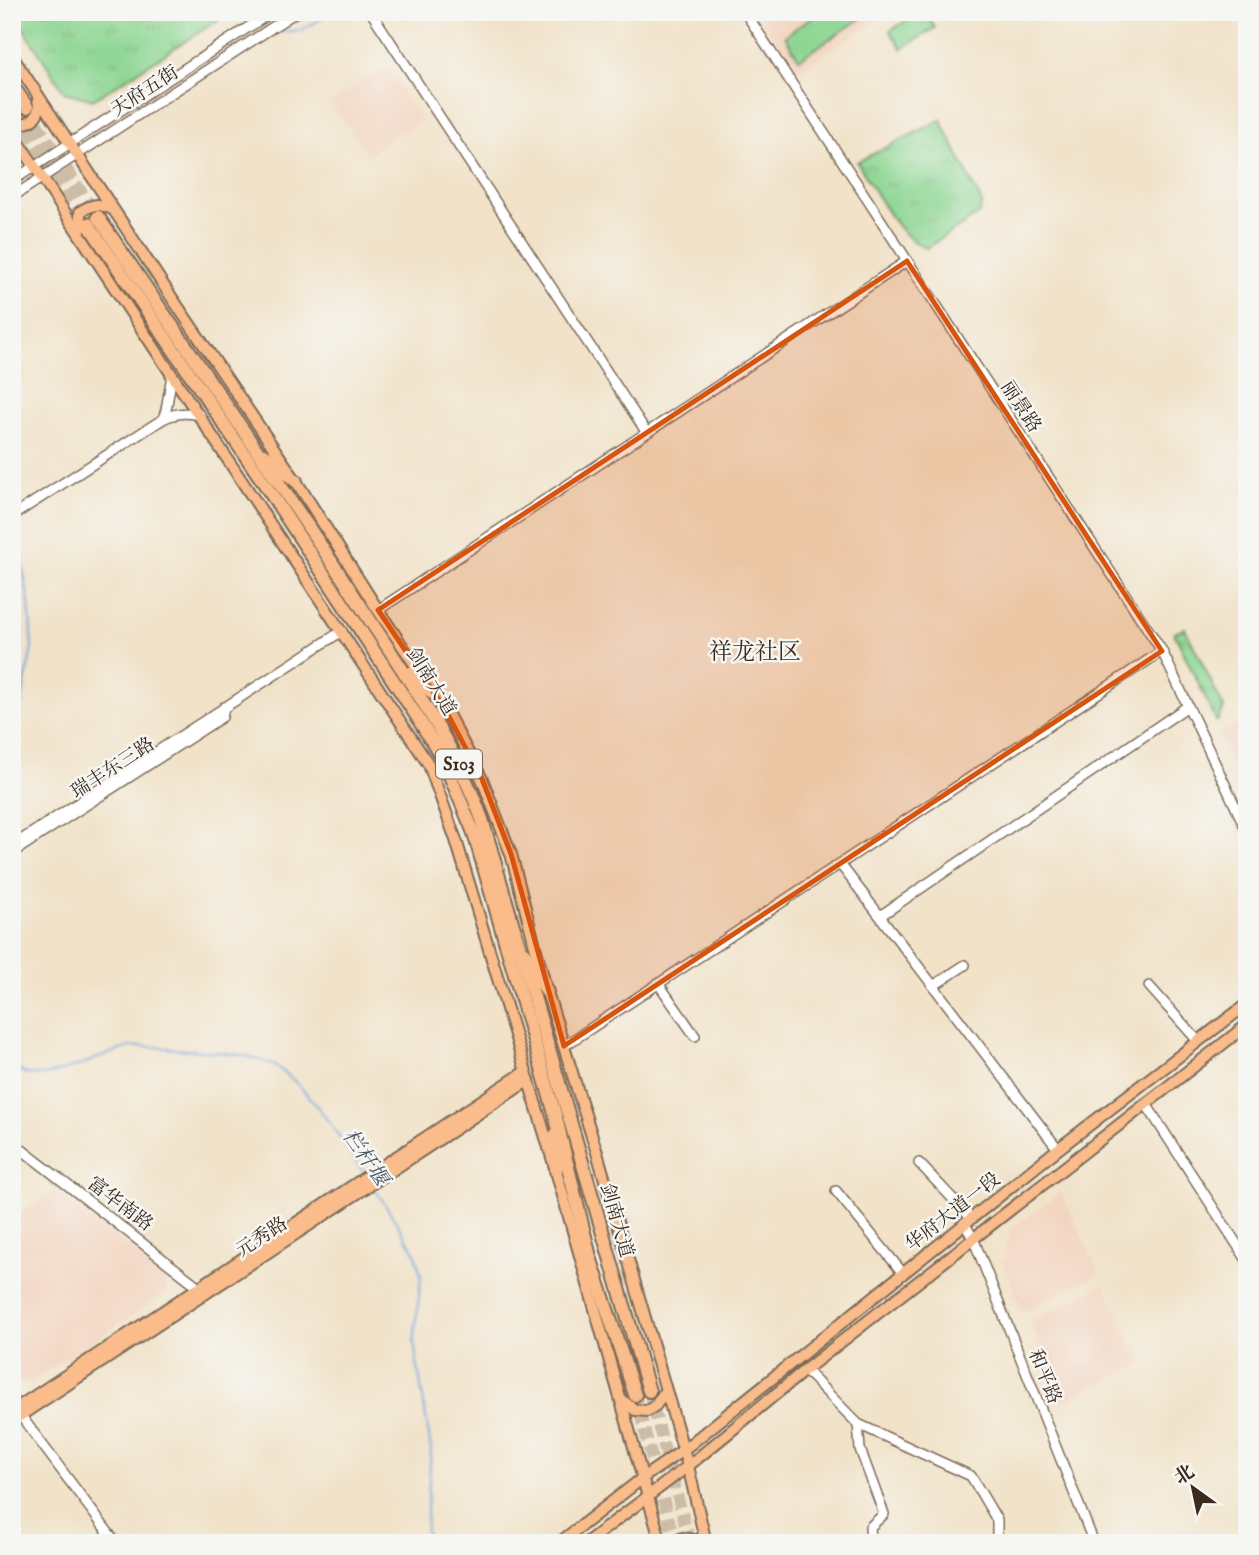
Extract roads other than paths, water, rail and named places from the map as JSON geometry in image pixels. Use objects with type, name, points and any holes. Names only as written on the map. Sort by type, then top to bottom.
[{"type":"highway","points":[[12,85],[17,113]]},
{"type":"highway","name":"剑南大道","points":[[635,1395],[590,1257],[555,1114],[474,833],[443,760],[93,220],[254,447],[441,731],[465,774],[482,819],[649,1391]]},
{"type":"highway","points":[[254,447],[296,481]]},
{"type":"highway","points":[[361,608],[391,643],[415,678],[434,694]]},
{"type":"highway","points":[[514,933],[547,992]]},
{"type":"highway","points":[[555,1114],[556,1171]]},
{"type":"main road","points":[[12,56],[296,481],[471,756],[511,854],[547,992],[688,1466],[706,1543]]},
{"type":"main road","points":[[17,113],[20,125],[29,123],[40,109],[38,96]]},
{"type":"main road","points":[[12,132],[429,765],[456,840],[556,1171],[661,1543]]},
{"type":"main road","points":[[80,235],[80,212],[91,205],[104,205],[116,211]]},
{"type":"main road","name":"华府大道一段","points":[[559,1543],[683,1450],[902,1272],[1247,1004]]},
{"type":"main road","points":[[586,1543],[688,1466],[805,1370],[1247,1025]]},
{"type":"main road","name":"元秀路","points":[[15,1412],[527,1076]]},
{"type":"main road","points":[[623,1401],[635,1410],[647,1411],[656,1405],[665,1391]]},
{"type":"main road","points":[[676,1543],[682,1538],[699,1543]]},
{"type":"street","name":"天府五街","points":[[12,181],[272,12]]},
{"type":"street","name":"天府五街","points":[[12,197],[296,12]]},
{"type":"street","points":[[370,12],[647,433]]},
{"type":"street","name":"丽景路","points":[[745,12],[1162,651],[1247,831]]},
{"type":"street","points":[[378,610],[907,261]]},
{"type":"street","points":[[163,419],[172,374]]},
{"type":"street","points":[[12,516],[170,415],[200,415]]},
{"type":"street","points":[[12,846],[341,631]]},
{"type":"street","points":[[564,1046],[1162,651]]},
{"type":"street","points":[[880,916],[1188,706]]},
{"type":"street","name":"瑞丰东三路","points":[[12,853],[222,718],[224,707]]},
{"type":"street","points":[[840,864],[1058,1149]]},
{"type":"street","points":[[933,986],[965,965]]},
{"type":"street","points":[[659,983],[695,1036]]},
{"type":"street","points":[[1149,986],[1198,1041]]},
{"type":"street","points":[[1146,1104],[1247,1260]]},
{"type":"street","name":"富华南路","points":[[12,1142],[204,1290]]},
{"type":"street","name":"和平路","points":[[919,1163],[968,1220],[1094,1543]]},
{"type":"street","points":[[836,1191],[902,1272]]},
{"type":"street","points":[[805,1370],[858,1424],[971,1476],[997,1520],[997,1543]]},
{"type":"street","points":[[15,1412],[116,1543]]},
{"type":"street","points":[[858,1424],[860,1449],[884,1514],[870,1527],[871,1543]]},
{"type":"waterway","points":[[223,12],[236,20]]},
{"type":"waterway","points":[[282,32],[302,30],[332,12]]},
{"type":"waterway","name":"栏杆堰","points":[[12,755],[32,647],[29,602],[14,519]]},
{"type":"waterway","name":"栏杆堰","points":[[12,1062],[21,1072],[51,1074],[131,1047],[220,1052],[260,1060],[282,1071],[308,1096],[363,1171]]},
{"type":"waterway","name":"栏杆堰","points":[[374,1187],[415,1252],[421,1276],[414,1343],[431,1449],[425,1543]]},
{"type":"tunnel","points":[[27,109],[98,217]]},
{"type":"tunnel","points":[[17,115],[85,219]]},
{"type":"tunnel","points":[[649,1391],[690,1543]]},
{"type":"tunnel","points":[[635,1395],[675,1543]]},
{"type":"district","name":"祥龙社区","points":[[755,651]]}]
